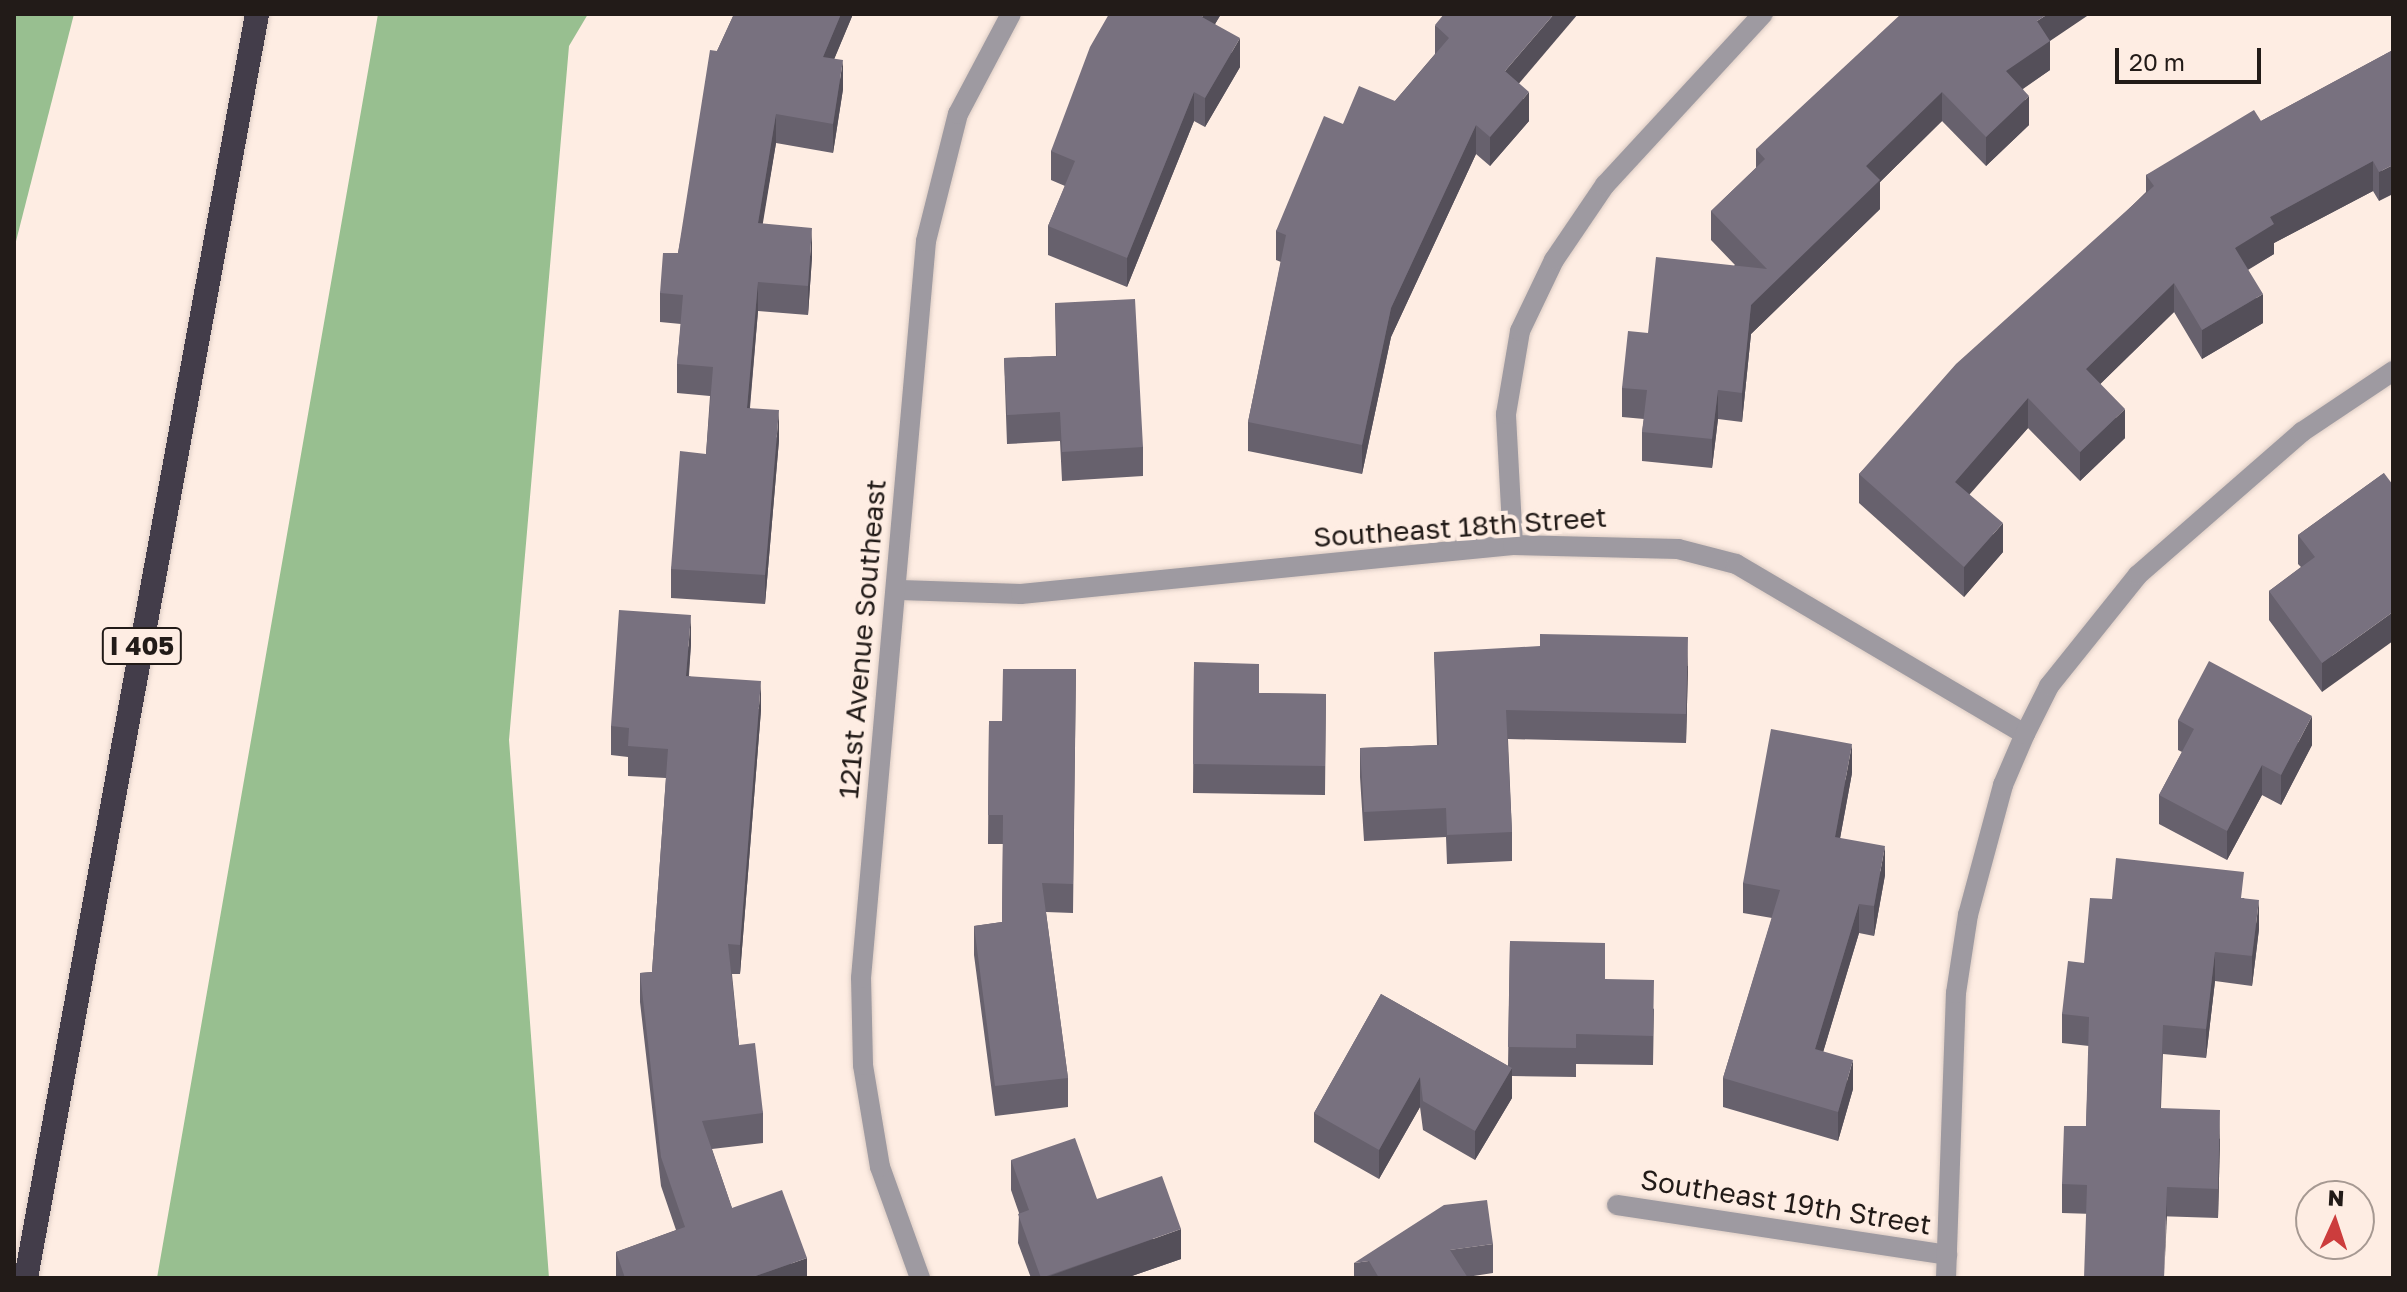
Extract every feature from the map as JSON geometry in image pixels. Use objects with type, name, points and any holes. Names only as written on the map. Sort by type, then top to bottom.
[{"type":"highway","name":"I 405","points":[[26,1278],[257,14]]},
{"type":"street","name":"121st Avenue Southeast","points":[[920,1278],[880,1167],[863,1065],[861,993],[900,590],[909,383],[926,241],[958,114],[1011,14]]},
{"type":"street","points":[[1513,545],[1506,414],[1520,331],[1554,260],[1605,185],[1763,14]]},
{"type":"street","points":[[1946,1278],[1956,993],[1968,915],[2003,785],[2025,734],[2049,686],[2138,575],[2302,432],[2393,371]]},
{"type":"street","name":"Southeast 18th Street","points":[[900,590],[1021,594],[1513,545],[1613,542],[1736,564],[2025,734]]},
{"type":"street","name":"Southeast 19th Street","points":[[1617,1205],[1947,1255]]},
{"type":"green space","points":[[14,14],[74,14],[14,249]]},
{"type":"green space","points":[[378,14],[588,14],[569,46],[509,740],[549,1278],[157,1278]]},
{"type":"building","points":[[734,14],[841,14],[823,57],[843,60],[833,124],[776,114],[758,223],[812,228],[808,286],[758,282],[747,408],[779,410],[765,575],[671,569],[680,451],[706,454],[713,367],[677,364],[683,295],[660,293],[663,253],[678,253],[710,50],[717,51]]},
{"type":"building","points":[[1109,14],[1204,14],[1202,17],[1240,38],[1205,98],[1194,92],[1127,258],[1048,226],[1075,161],[1051,151],[1090,47]]},
{"type":"building","points":[[1444,14],[1554,14],[1505,71],[1529,92],[1490,137],[1476,125],[1391,308],[1362,445],[1248,422],[1286,235],[1276,231],[1324,116],[1343,124],[1359,86],[1395,101],[1449,38],[1435,25]]},
{"type":"building","points":[[1901,14],[2048,14],[2037,21],[2050,41],[2006,71],[2029,96],[1986,137],[1942,92],[1866,166],[1880,180],[1751,305],[1742,393],[1718,390],[1712,439],[1642,432],[1647,390],[1622,388],[1628,331],[1648,333],[1656,257],[1767,269],[1711,211],[1765,159],[1756,149]]},
{"type":"building","points":[[2393,50],[2393,165],[2379,172],[2373,161],[2270,217],[2274,224],[2235,248],[2263,294],[2202,330],[2174,283],[2086,369],[2125,409],[2080,452],[2028,398],[1955,482],[2003,523],[1964,567],[1859,474],[1956,364],[2154,186],[2146,175],[2254,110],[2261,121]]},
{"type":"building","points":[[1135,299],[1143,447],[1062,452],[1060,412],[1007,415],[1004,358],[1057,356],[1055,303]]},
{"type":"building","points":[[2384,473],[2393,485],[2393,612],[2322,663],[2269,591],[2315,557],[2298,535]]},
{"type":"building","points":[[619,610],[691,615],[686,676],[761,681],[740,945],[728,944],[739,1045],[755,1043],[763,1113],[702,1121],[732,1208],[782,1190],[807,1258],[750,1278],[625,1278],[616,1252],[685,1227],[661,1157],[640,973],[652,972],[668,749],[628,746],[629,728],[611,726]]},
{"type":"building","points":[[1540,634],[1688,637],[1686,714],[1506,710],[1512,832],[1447,835],[1446,808],[1364,812],[1360,748],[1439,745],[1434,652],[1540,646]]},
{"type":"building","points":[[2209,661],[2312,716],[2281,775],[2262,765],[2227,831],[2159,795],[2194,729],[2178,720]]},
{"type":"building","points":[[1194,662],[1259,664],[1259,693],[1326,694],[1325,766],[1193,764]]},
{"type":"building","points":[[1003,669],[1076,669],[1073,884],[1042,883],[1068,1078],[995,1086],[974,926],[1002,922],[1003,815],[988,815],[989,721],[1002,721]]},
{"type":"building","points":[[1771,729],[1852,744],[1835,837],[1885,846],[1874,906],[1859,904],[1815,1049],[1853,1060],[1838,1112],[1723,1078],[1780,890],[1743,883]]},
{"type":"building","points":[[2116,858],[2244,872],[2241,898],[2259,900],[2252,956],[2215,952],[2206,1029],[2163,1025],[2160,1108],[2220,1110],[2218,1189],[2167,1187],[2164,1278],[2084,1278],[2087,1185],[2062,1184],[2064,1126],[2086,1126],[2089,1017],[2062,1014],[2068,961],[2084,963],[2090,898],[2112,899]]},
{"type":"building","points":[[1510,941],[1605,943],[1605,979],[1654,980],[1653,1036],[1576,1034],[1576,1048],[1508,1047]]},
{"type":"building","points":[[1381,994],[1512,1068],[1475,1131],[1423,1101],[1420,1077],[1379,1150],[1314,1113]]},
{"type":"building","points":[[1075,1138],[1097,1199],[1162,1176],[1181,1229],[1041,1278],[1018,1214],[1029,1210],[1011,1160]]},
{"type":"building","points":[[1487,1200],[1493,1244],[1450,1250],[1468,1278],[1379,1278],[1369,1261],[1354,1263],[1444,1205]]}]
